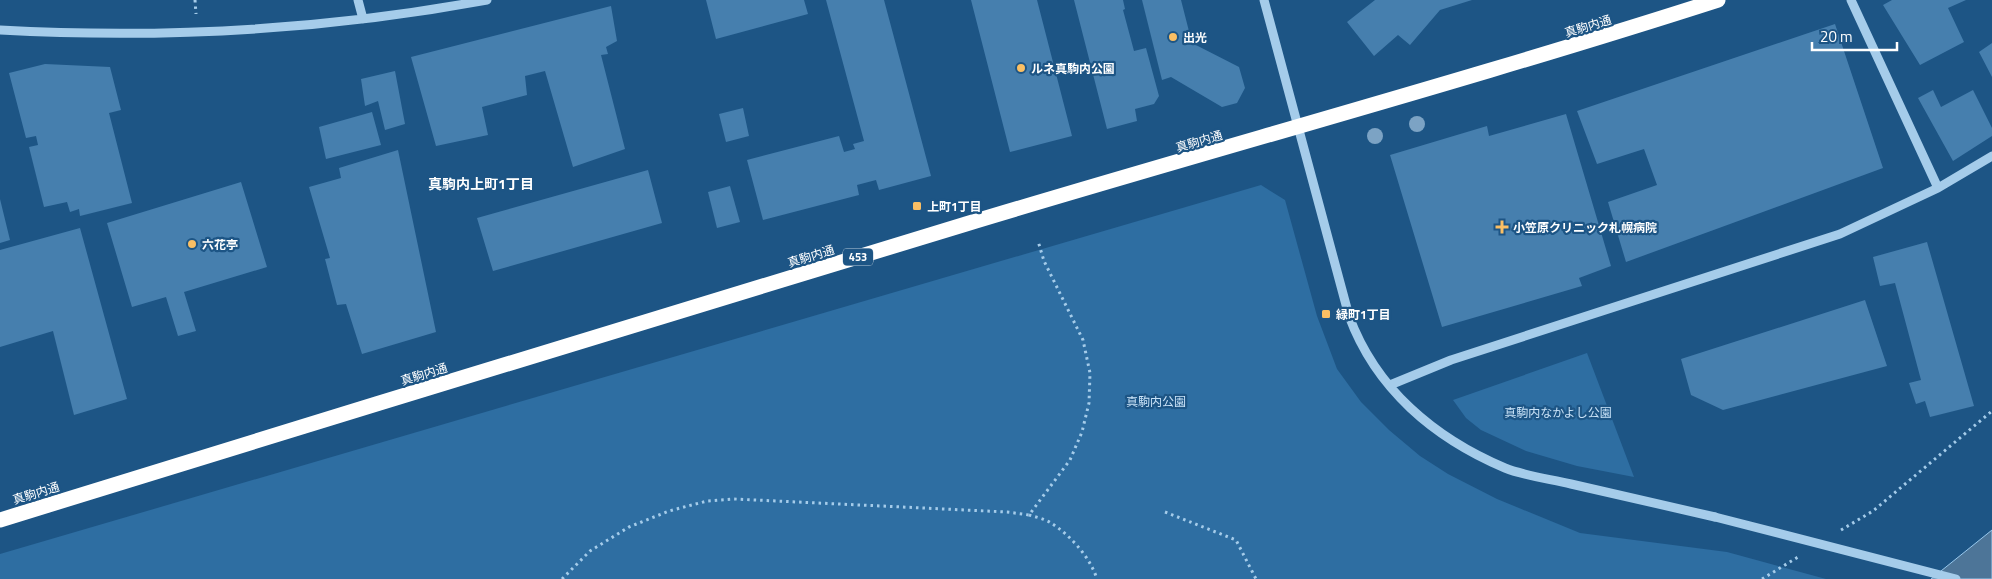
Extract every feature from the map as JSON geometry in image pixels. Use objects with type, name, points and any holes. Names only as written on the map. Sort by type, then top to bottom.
[{"type":"highway","name":"真駒内通","points":[[0,520],[968,223],[1298,128],[1627,30],[1718,0]]},
{"type":"street","points":[[358,0],[363,19]]},
{"type":"street","points":[[0,30],[115,34],[236,32],[434,10],[487,0]]},
{"type":"street","points":[[1264,0],[1349,316],[1358,340],[1371,362],[1418,416],[1443,435],[1506,468],[1715,518],[1956,579]]},
{"type":"street","points":[[1851,0],[1938,188]]},
{"type":"street","points":[[1390,385],[1451,360],[1840,234],[1938,188],[1992,156]]},
{"type":"path","points":[[1029,515],[1070,460],[1082,432],[1089,403],[1090,373],[1083,340],[1044,261],[1038,241]]},
{"type":"path","points":[[1833,535],[1873,511],[1992,410]]},
{"type":"path","points":[[562,579],[590,551],[629,527],[669,511],[707,501],[734,499],[1007,512],[1029,515],[1050,522],[1074,542],[1094,569],[1097,579]]},
{"type":"path","points":[[1165,512],[1236,540],[1256,579]]},
{"type":"path","points":[[1762,579],[1802,555]]},
{"type":"green space","name":"真駒内公園","points":[[1261,185],[1285,200],[1317,316],[1337,369],[1361,402],[1389,430],[1420,456],[1448,474],[1497,499],[1580,533],[1727,552],[1826,579],[0,579],[0,554]]},
{"type":"green space","name":"真駒内なかよし公園","points":[[1587,353],[1634,477],[1577,466],[1526,451],[1481,430],[1466,418],[1453,400]]},
{"type":"shaded area","points":[[1992,530],[1992,579],[1931,579]]},
{"type":"building","points":[[706,0],[804,0],[808,14],[716,39]]},
{"type":"building","points":[[826,0],[884,0],[931,176],[879,190],[876,180],[857,185],[859,195],[763,220],[747,160],[839,136],[844,152],[855,149],[853,144],[864,141]]},
{"type":"building","name":"ルネ真駒内公園","points":[[971,0],[1037,0],[1072,136],[1010,152]]},
{"type":"building","points":[[1074,0],[1123,0],[1125,9],[1123,10],[1134,51],[1146,48],[1159,96],[1154,104],[1135,109],[1137,121],[1107,129]]},
{"type":"building","points":[[1142,0],[1181,0],[1192,43],[1239,67],[1245,88],[1237,103],[1222,107],[1171,77],[1162,80]]},
{"type":"building","points":[[1375,0],[1472,0],[1440,10],[1410,45],[1398,35],[1374,56],[1347,22]]},
{"type":"building","points":[[1892,0],[1966,0],[1948,8],[1964,42],[1920,65],[1883,5]]},
{"type":"building","points":[[611,6],[617,41],[606,47],[608,54],[601,55],[625,149],[573,167],[545,71],[525,76],[527,95],[482,107],[488,135],[436,146],[411,57]]},
{"type":"building","points":[[1835,24],[1883,168],[1626,262],[1608,202],[1657,185],[1644,149],[1597,164],[1577,111]]},
{"type":"building","points":[[1992,43],[1992,77],[1979,52]]},
{"type":"building","points":[[45,64],[110,67],[121,110],[109,113],[132,203],[80,216],[79,209],[70,212],[67,202],[44,207],[29,147],[38,145],[36,136],[26,138],[9,73]]},
{"type":"building","points":[[395,71],[405,124],[385,130],[378,101],[365,106],[361,79]]},
{"type":"building","points":[[1933,90],[1941,107],[1973,90],[1992,128],[1992,136],[1953,161],[1918,98]]},
{"type":"building","points":[[743,108],[749,136],[726,142],[719,114]]},
{"type":"building","points":[[372,112],[381,145],[326,159],[319,127]]},
{"type":"building","points":[[1566,114],[1611,266],[1579,278],[1582,286],[1442,327],[1390,155],[1487,126],[1489,136]]},
{"type":"building","points":[[398,150],[436,332],[362,354],[346,304],[337,305],[325,259],[330,258],[309,187],[341,178],[339,168]]},
{"type":"building","points":[[648,170],[662,223],[493,271],[477,218]]},
{"type":"building","points":[[241,182],[267,267],[184,292],[196,331],[178,336],[166,297],[132,307],[107,223]]},
{"type":"building","points":[[730,186],[740,222],[717,228],[708,192]]},
{"type":"building","points":[[0,199],[10,240],[0,243]]},
{"type":"building","points":[[80,228],[127,399],[74,415],[53,331],[0,347],[0,250]]},
{"type":"building","points":[[1927,242],[1974,406],[1930,417],[1925,401],[1916,404],[1909,383],[1921,380],[1895,283],[1880,286],[1873,257]]},
{"type":"building","points":[[1865,300],[1887,366],[1723,410],[1691,395],[1681,359]]},
{"type":"place","name":"出光","points":[[1173,37]]},
{"type":"place","name":"ルネ真駒内公園","points":[[1021,68]]},
{"type":"place","name":"上町1丁目","points":[[917,206]]},
{"type":"place","name":"小笠原クリニック札幌病院","points":[[1502,227]]},
{"type":"place","name":"六花亭","points":[[192,244]]},
{"type":"place","name":"緑町1丁目","points":[[1326,314]]},
{"type":"district","name":"真駒内上町1丁目","points":[[481,183]]}]
